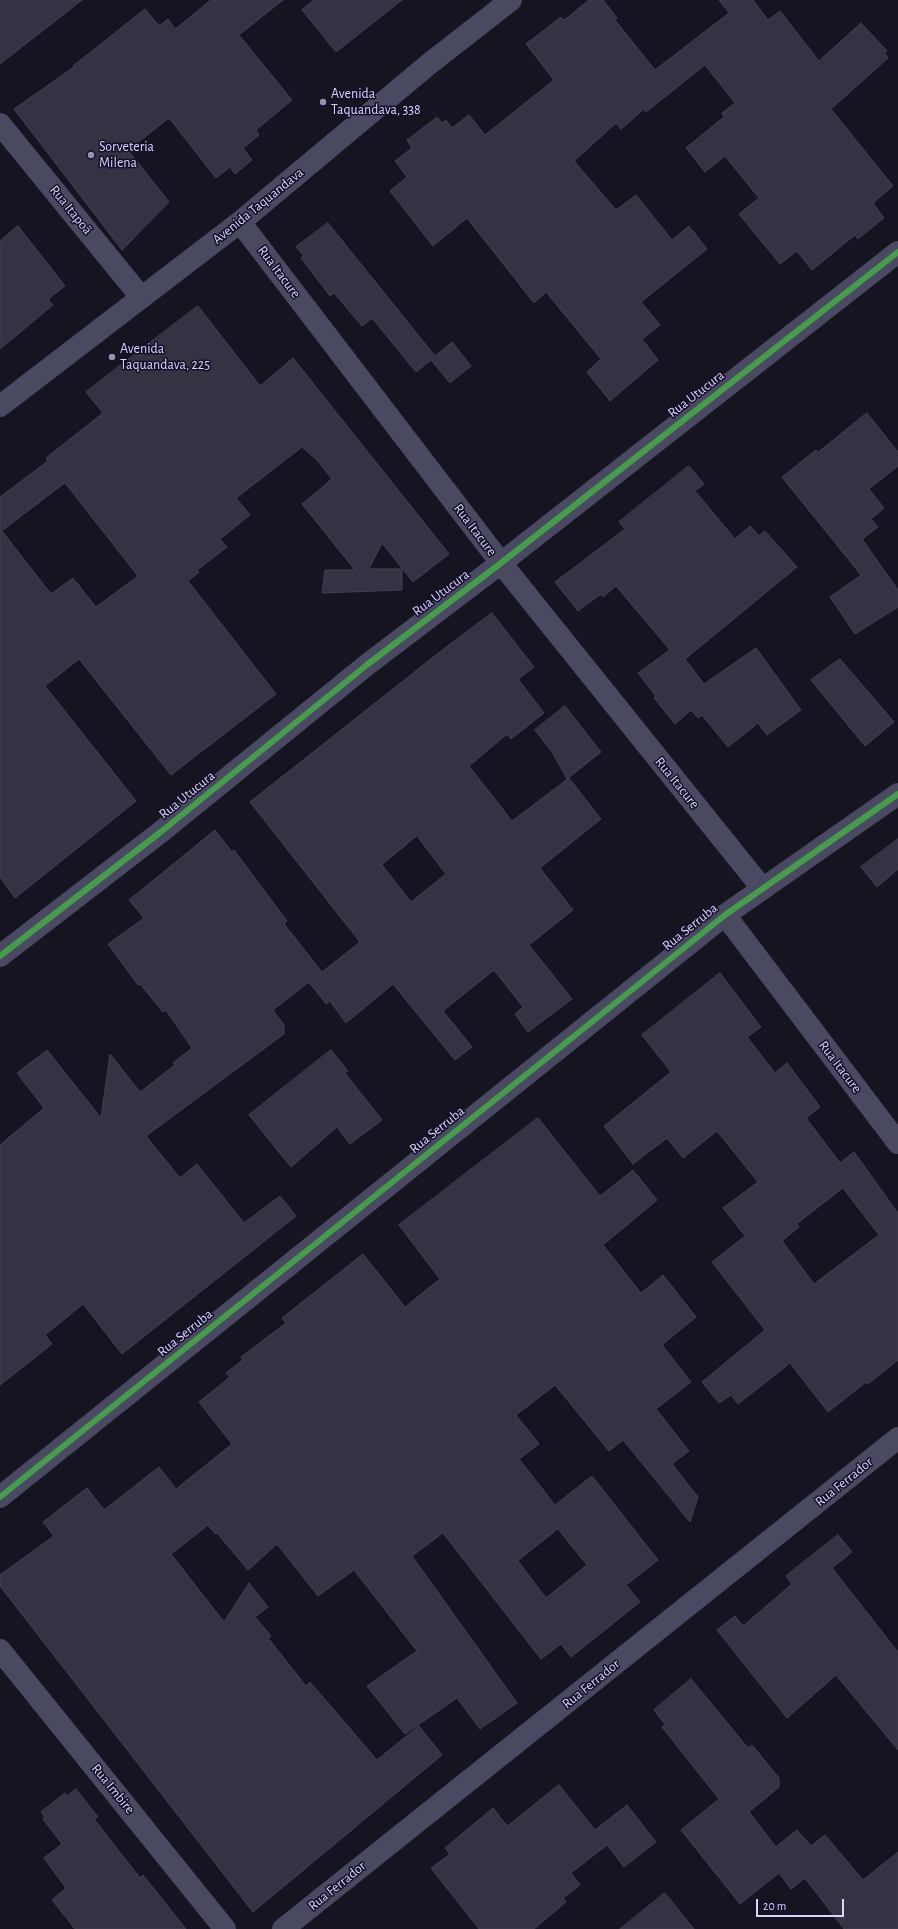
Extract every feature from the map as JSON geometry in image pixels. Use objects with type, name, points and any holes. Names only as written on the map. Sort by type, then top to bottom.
[{"type":"street","name":"Avenida Taquandava","points":[[0,406],[240,222],[428,64],[511,0]]},
{"type":"street","name":"Rua Itapoã","points":[[0,124],[141,297]]},
{"type":"street","name":"Rua Itacure","points":[[240,222],[500,563],[762,888]]},
{"type":"street","name":"Rua Utucura","points":[[0,956],[162,831],[368,664],[500,563],[898,252]]},
{"type":"street","name":"Rua Serruba","points":[[0,1497],[725,914],[898,794]]},
{"type":"street","name":"Rua Itacure","points":[[725,914],[898,1143]]},
{"type":"street","name":"Rua Ferrador","points":[[283,1929],[898,1438]]},
{"type":"street","name":"Rua Imbire","points":[[0,1650],[226,1929]]},
{"type":"building","points":[[0,0],[82,0],[0,64]]},
{"type":"building","points":[[211,0],[283,0],[239,35],[292,100],[256,130],[259,135],[243,148],[252,160],[235,174],[230,167],[216,178],[169,118],[128,150],[169,202],[122,250],[14,109],[74,67],[73,66],[145,9],[159,26],[168,19],[175,29]]},
{"type":"building","points":[[314,0],[402,0],[336,52],[302,10]]},
{"type":"building","points":[[589,0],[603,0],[617,18],[615,20],[655,70],[729,13],[719,0],[753,0],[768,20],[780,11],[819,61],[861,23],[887,51],[884,53],[888,58],[831,109],[893,186],[873,203],[884,218],[858,239],[855,235],[812,270],[797,251],[780,264],[739,214],[759,198],[725,156],[705,172],[686,148],[724,117],[722,113],[735,103],[705,65],[646,112],[644,109],[621,129],[616,123],[574,161],[616,210],[636,195],[672,240],[689,226],[707,249],[641,302],[660,325],[642,339],[658,360],[610,401],[587,372],[601,359],[546,292],[534,303],[467,218],[433,246],[390,191],[407,177],[395,161],[412,148],[407,140],[437,117],[442,123],[446,120],[452,128],[469,115],[485,135],[554,80],[526,44],[561,17],[564,20]]},
{"type":"building","points":[[328,223],[435,356],[452,342],[471,366],[450,383],[431,360],[416,372],[372,318],[362,326],[334,293],[330,296],[301,258],[304,256],[296,247]]},
{"type":"building","points":[[18,226],[65,286],[48,299],[53,305],[0,349],[0,241]]},
{"type":"building","points":[[198,306],[260,386],[293,358],[449,554],[413,582],[382,543],[369,569],[402,569],[402,590],[322,593],[325,570],[355,570],[302,504],[332,479],[317,460],[302,447],[236,498],[250,515],[220,539],[227,547],[197,570],[199,572],[188,581],[276,694],[171,775],[79,659],[45,686],[136,801],[15,898],[0,877],[0,497],[48,461],[46,458],[103,413],[86,392]],"holes":[[[65,483],[138,576],[96,607],[73,578],[51,594],[2,531]]]},
{"type":"building","points":[[867,413],[898,452],[898,466],[869,489],[884,508],[871,519],[878,527],[862,539],[898,590],[898,607],[855,634],[830,597],[861,575],[782,477],[816,450],[818,452]]},
{"type":"building","points":[[689,466],[704,484],[695,491],[735,539],[750,526],[759,536],[765,531],[797,567],[685,659],[704,684],[756,648],[801,710],[767,735],[758,723],[728,747],[702,715],[698,718],[691,710],[675,724],[654,698],[656,696],[638,673],[670,650],[616,586],[603,597],[601,594],[578,611],[555,582],[625,529],[619,522]]},
{"type":"building","points":[[492,613],[534,667],[518,679],[544,713],[511,739],[507,734],[469,766],[512,821],[569,778],[601,819],[540,868],[573,910],[529,945],[572,999],[528,1032],[515,1014],[523,1007],[494,970],[443,1011],[472,1047],[455,1060],[393,984],[346,1023],[330,1001],[326,1004],[309,982],[273,1010],[284,1025],[284,1034],[146,1136],[180,1178],[197,1164],[244,1223],[280,1196],[296,1216],[122,1354],[83,1304],[45,1335],[52,1344],[0,1385],[0,1145],[44,1108],[17,1073],[47,1050],[101,1118],[110,1054],[140,1092],[175,1065],[173,1063],[192,1048],[166,1010],[163,1012],[140,984],[138,985],[108,944],[144,918],[129,900],[215,830],[232,852],[234,850],[287,921],[284,924],[322,972],[360,942],[250,802],[441,651]],"holes":[[[417,836],[446,874],[411,902],[382,865]]]},
{"type":"building","points":[[840,659],[894,722],[865,746],[811,680]]},
{"type":"building","points":[[565,706],[601,752],[567,779],[552,752],[535,730]]},
{"type":"building","points":[[898,839],[898,869],[877,887],[861,867]]},
{"type":"building","points":[[720,973],[761,1027],[747,1037],[775,1073],[787,1063],[820,1107],[806,1118],[840,1163],[854,1152],[898,1213],[898,1360],[868,1384],[866,1382],[828,1412],[790,1363],[738,1404],[731,1395],[719,1403],[702,1382],[765,1330],[712,1262],[745,1236],[723,1208],[758,1182],[717,1131],[683,1158],[667,1138],[633,1164],[604,1126],[671,1072],[642,1035]],"holes":[[[843,1188],[879,1235],[814,1284],[782,1241],[799,1227],[797,1224]]]},
{"type":"building","points":[[331,1050],[348,1071],[345,1073],[382,1120],[350,1144],[337,1127],[291,1167],[249,1115]]},
{"type":"building","points":[[538,1118],[600,1196],[633,1170],[657,1200],[603,1245],[641,1293],[663,1275],[696,1317],[662,1345],[691,1382],[656,1409],[689,1451],[672,1464],[698,1497],[690,1522],[623,1440],[609,1451],[555,1385],[516,1415],[539,1444],[519,1459],[555,1505],[592,1476],[658,1560],[626,1585],[640,1602],[571,1657],[561,1644],[541,1659],[443,1533],[412,1556],[517,1703],[480,1729],[457,1698],[405,1734],[367,1686],[417,1651],[354,1570],[318,1596],[277,1544],[248,1570],[217,1533],[215,1534],[208,1525],[171,1554],[224,1622],[249,1583],[268,1607],[255,1617],[271,1636],[268,1638],[306,1686],[310,1682],[377,1760],[419,1726],[442,1755],[253,1912],[0,1586],[0,1575],[54,1536],[43,1522],[87,1488],[104,1510],[159,1467],[176,1489],[232,1444],[199,1402],[230,1377],[226,1373],[243,1360],[241,1357],[286,1323],[282,1318],[363,1254],[405,1307],[440,1279],[399,1225]],"holes":[[[558,1529],[587,1565],[546,1598],[518,1561]]]},
{"type":"building","points":[[838,1535],[852,1552],[832,1568],[898,1652],[898,1750],[836,1675],[787,1718],[717,1630],[735,1616],[743,1626],[792,1584],[786,1576]]},
{"type":"building","points":[[691,1679],[748,1748],[752,1745],[779,1778],[779,1787],[749,1812],[776,1847],[797,1830],[811,1846],[825,1835],[863,1880],[898,1852],[898,1929],[844,1929],[805,1878],[791,1889],[779,1873],[740,1904],[681,1830],[719,1799],[662,1727],[665,1725],[654,1710]]},
{"type":"building","points":[[559,1785],[595,1830],[627,1805],[656,1842],[624,1867],[607,1845],[571,1873],[580,1885],[563,1898],[566,1902],[534,1929],[479,1929],[431,1868],[450,1854],[445,1848],[493,1808],[507,1826]]},
{"type":"building","points":[[76,1789],[98,1817],[94,1819],[140,1878],[143,1875],[186,1929],[75,1929],[52,1900],[66,1888],[44,1858],[62,1844],[43,1819],[45,1817],[41,1812],[65,1793],[67,1796]]},
{"type":"building","points":[[665,1893],[694,1929],[620,1929]]},
{"type":"cycle path","points":[[0,956],[162,831],[368,664],[501,563],[898,252]]},
{"type":"cycle path","points":[[0,1497],[725,915],[898,794]]},
{"type":"place","name":"Avenida Taquandava, 338","points":[[323,102]]},
{"type":"place","name":"Sorveteria Milena","points":[[91,155]]},
{"type":"place","name":"Avenida Taquandava, 225","points":[[112,357]]}]
